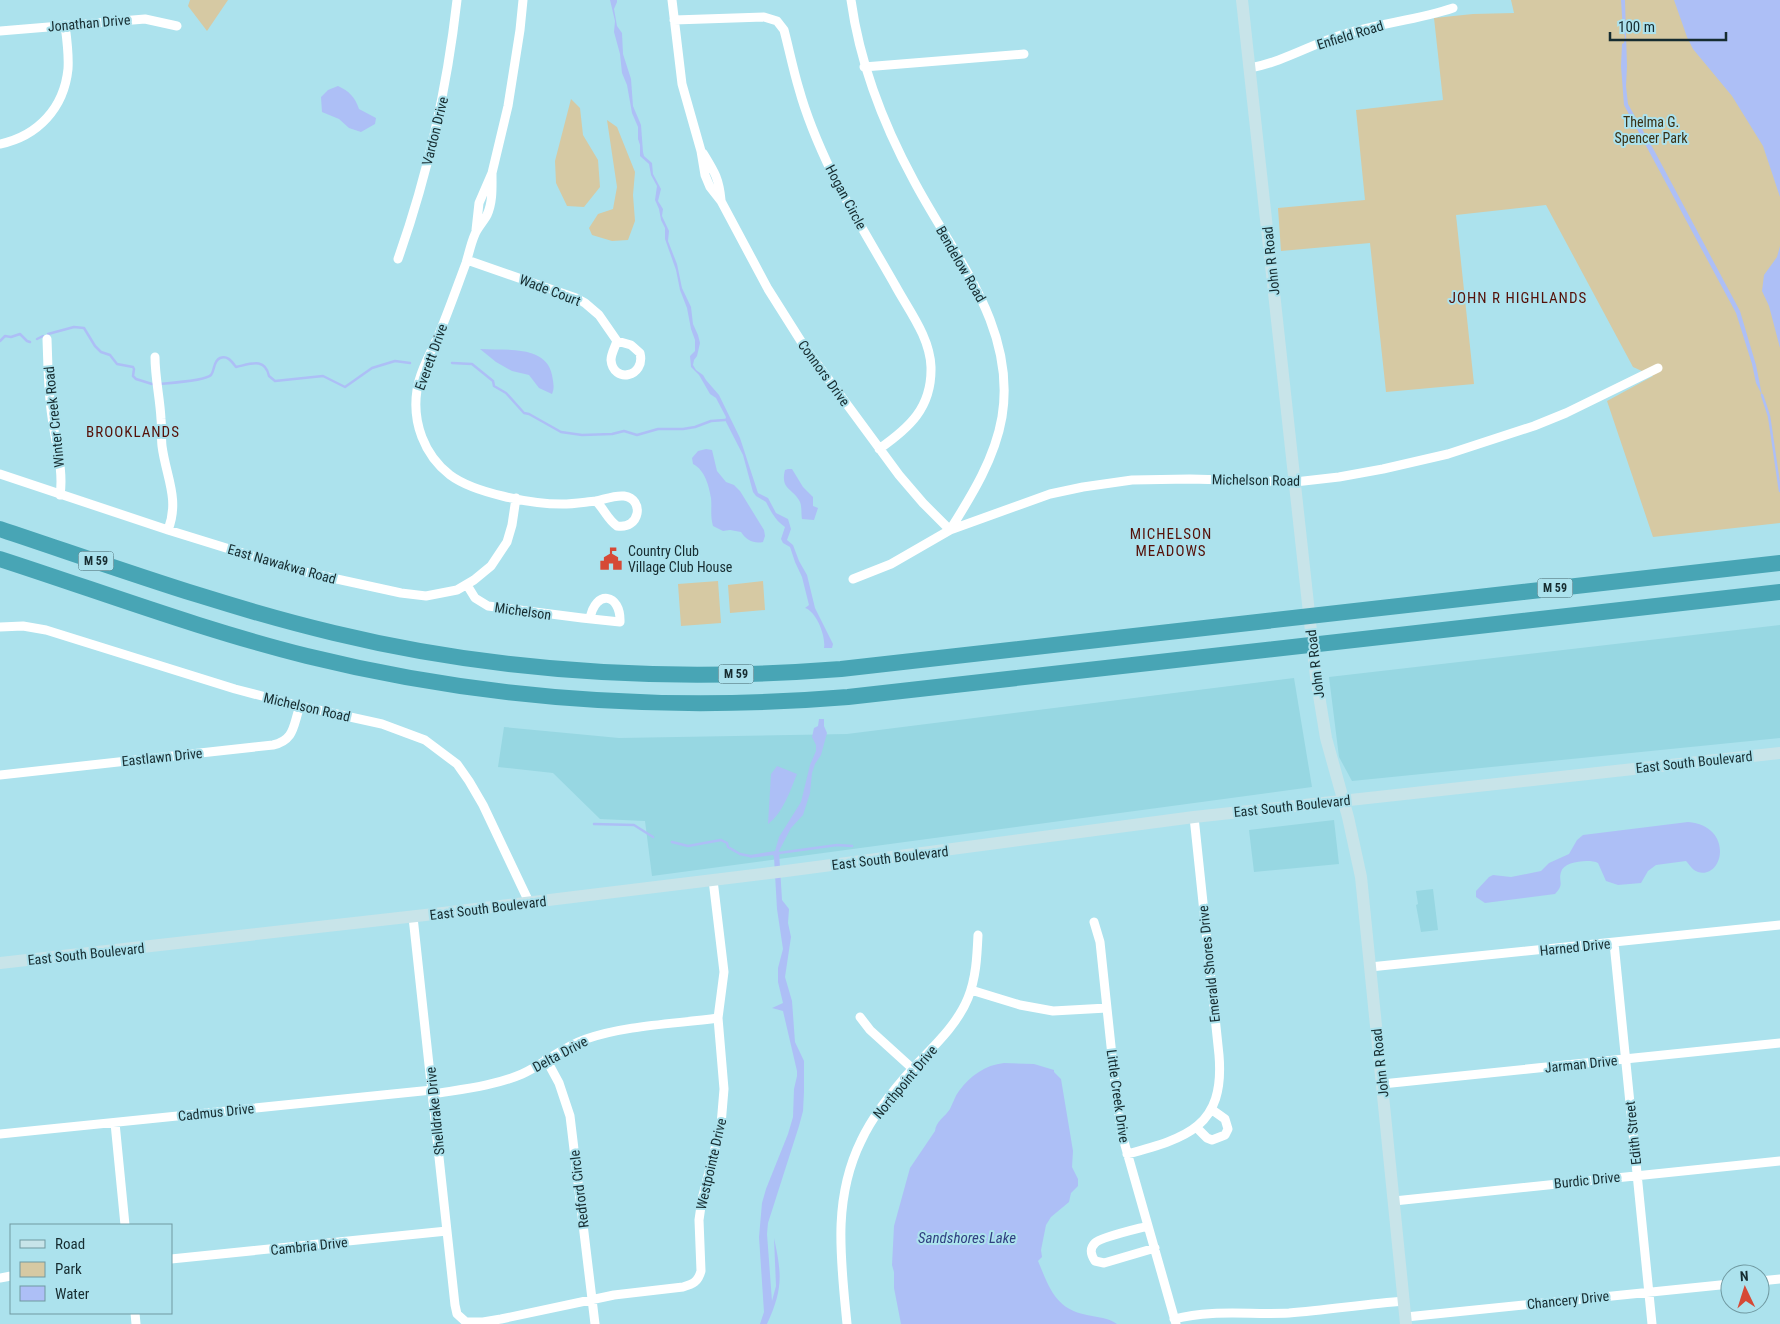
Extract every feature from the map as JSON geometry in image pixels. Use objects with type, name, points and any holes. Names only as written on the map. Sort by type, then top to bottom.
[{"type":"highway","name":"M 59","points":[[0,529],[227,604],[336,634],[453,656],[562,669],[680,675],[804,671],[896,663],[1780,563]]},
{"type":"highway","name":"M 59","points":[[0,559],[250,640],[364,669],[415,679],[518,694],[637,703],[760,702],[848,696],[1780,592]]},
{"type":"highway","points":[[0,566],[98,591]]},
{"type":"street","name":"Vardon Drive","points":[[398,258],[439,118],[449,68],[457,0]]},
{"type":"street","name":"Everett Drive","points":[[523,0],[508,106],[492,173],[490,207],[488,214],[476,233],[452,303],[419,382],[416,403],[418,426],[432,456],[439,465],[462,483],[483,491],[516,498],[563,504],[622,496],[630,499],[636,506],[637,515],[635,520],[627,526],[617,526],[609,520],[604,509],[596,501]]},
{"type":"street","name":"Connors Drive","points":[[672,0],[682,84],[701,150],[705,175],[710,187],[721,201],[781,312],[879,449],[918,497],[950,530]]},
{"type":"street","name":"Bendelow Road","points":[[852,0],[857,38],[864,67],[880,112],[927,206],[986,307],[1000,348],[1004,390],[1002,417],[997,438],[987,464],[950,530]]},
{"type":"street","name":"John R Road","points":[[1242,0],[1320,705],[1326,738],[1353,837],[1361,877],[1406,1321]]},
{"type":"street","name":"Enfield Road","points":[[1250,68],[1272,63],[1344,34],[1368,27],[1428,16],[1453,8]]},
{"type":"street","name":"Hogan Circle","points":[[674,20],[764,17],[777,21],[784,30],[804,107],[823,154],[840,189],[920,329],[930,355],[930,386],[921,410],[904,431],[879,449]]},
{"type":"street","name":"Jonathan Drive","points":[[0,31],[145,19],[177,26]]},
{"type":"street","points":[[0,144],[27,135],[43,123],[56,108],[63,91],[68,68],[66,26]]},
{"type":"street","points":[[864,67],[1024,54]]},
{"type":"street","name":"Wade Court","points":[[467,260],[576,298],[599,315],[617,341]]},
{"type":"street","name":"Winter Creek Road","points":[[48,339],[51,415],[62,483],[60,495]]},
{"type":"street","points":[[155,356],[162,450],[172,495],[173,514],[168,530]]},
{"type":"street","name":"Michelson Road","points":[[853,579],[891,564],[950,530],[1050,494],[1118,482],[1190,479],[1294,482],[1374,471],[1422,461],[1482,444],[1566,413],[1658,368]]},
{"type":"street","name":"East Nawakwa Road","points":[[0,474],[168,530],[300,571],[401,593],[426,596],[449,592],[467,585],[491,566],[506,542],[512,525],[516,498]]},
{"type":"street","name":"Michelson","points":[[467,585],[475,598],[488,606],[590,619]]},
{"type":"street","name":"Michelson Road","points":[[0,627],[23,626],[46,630],[182,673],[300,706],[382,724],[425,740],[457,764],[469,781],[483,805],[529,902]]},
{"type":"street","name":"Eastlawn Drive","points":[[0,775],[280,743],[287,740],[291,735],[300,706]]},
{"type":"street","name":"East South Boulevard","points":[[0,963],[413,917],[786,871],[1194,817],[1780,753]]},
{"type":"street","name":"Emerald Shores Drive","points":[[1127,1154],[1178,1138],[1196,1127],[1211,1109],[1217,1096],[1220,1076],[1194,817]]},
{"type":"street","name":"Westpointe Drive","points":[[455,1305],[457,1314],[461,1319],[473,1323],[641,1291],[683,1287],[690,1285],[699,1278],[701,1271],[699,1220],[702,1199],[721,1125],[724,1104],[724,1074],[718,1018],[724,972],[713,880]]},
{"type":"street","name":"Shelldrake Drive","points":[[413,917],[455,1305]]},
{"type":"street","name":"Little Creek Drive","points":[[1094,922],[1100,942],[1121,1131],[1175,1322]]},
{"type":"street","name":"Harned Drive","points":[[1370,967],[1780,925]]},
{"type":"street","name":"Northpoint Drive","points":[[847,1324],[840,1239],[842,1210],[848,1178],[860,1142],[884,1103],[959,1017],[971,990],[977,964],[978,935]]},
{"type":"street","name":"Edith Street","points":[[1614,943],[1652,1324]]},
{"type":"street","points":[[971,990],[1020,1005],[1053,1011],[1107,1008]]},
{"type":"street","points":[[860,1017],[870,1030],[913,1069]]},
{"type":"street","name":"Delta Drive","points":[[433,1092],[502,1081],[527,1071],[570,1045],[599,1035],[718,1018]]},
{"type":"street","name":"Jarman Drive","points":[[1382,1084],[1780,1043]]},
{"type":"street","name":"Redford Circle","points":[[546,1059],[559,1083],[570,1116],[595,1324]]},
{"type":"street","name":"Cadmus Drive","points":[[0,1134],[433,1092]]},
{"type":"street","points":[[1196,1127],[1207,1138],[1212,1140],[1221,1138],[1224,1135],[1228,1129],[1226,1119],[1211,1109]]},
{"type":"street","points":[[115,1123],[125,1224]]},
{"type":"street","name":"Burdic Drive","points":[[1394,1200],[1780,1161]]},
{"type":"street","points":[[1148,1226],[1096,1242],[1091,1249],[1092,1256],[1095,1261],[1104,1263],[1155,1248]]},
{"type":"street","name":"Cambria Drive","points":[[172,1260],[447,1231]]},
{"type":"street","name":"Chancery Drive","points":[[1406,1321],[1720,1285]]},
{"type":"street","points":[[1175,1322],[1197,1314],[1217,1312],[1290,1313],[1404,1301]]},
{"type":"shaded area","points":[[1780,625],[1780,738],[1352,781],[1339,757],[1329,677]]},
{"type":"shaded area","points":[[1294,678],[1312,787],[652,876],[645,821],[600,819],[553,773],[498,767],[504,727],[619,738],[847,734]]},
{"type":"shaded area","points":[[1334,820],[1339,864],[1254,872],[1249,830]]},
{"type":"shaded area","points":[[1433,889],[1438,930],[1421,932],[1416,905],[1418,904],[1416,891]]},
{"type":"green space","points":[[190,0],[228,0],[207,31],[188,6]]},
{"type":"green space","name":"Thelma G. Spencer Park","points":[[1511,0],[1780,0],[1780,523],[1653,537],[1607,401],[1653,376],[1633,367],[1546,205],[1456,215],[1474,384],[1386,392],[1370,243],[1281,251],[1278,208],[1365,200],[1356,110],[1443,100],[1434,18],[1473,14],[1514,13]]},
{"type":"green space","points":[[571,99],[580,108],[583,135],[598,160],[600,187],[584,207],[567,206],[556,183],[555,161]]},
{"type":"green space","points":[[607,120],[617,127],[635,172],[633,195],[635,221],[628,240],[612,241],[592,235],[589,228],[598,214],[613,209],[617,187]]},
{"type":"green space","points":[[718,581],[721,623],[681,626],[678,584]]},
{"type":"green space","points":[[763,581],[765,610],[730,613],[728,585]]},
{"type":"water","points":[[610,0],[617,0],[614,9],[617,26],[622,33],[623,54],[631,79],[633,106],[641,125],[643,152],[644,156],[652,163],[653,174],[661,189],[658,201],[663,209],[662,216],[669,231],[668,241],[677,264],[682,288],[691,307],[693,324],[700,343],[693,365],[719,395],[740,438],[758,493],[768,498],[776,513],[788,519],[791,529],[787,540],[793,545],[807,575],[815,608],[833,644],[832,648],[824,648],[824,638],[820,625],[813,614],[805,608],[809,605],[802,577],[790,547],[783,543],[781,539],[785,527],[774,516],[766,502],[753,492],[743,455],[725,420],[726,417],[716,398],[710,394],[699,375],[691,367],[690,356],[695,351],[695,340],[676,270],[665,239],[665,228],[655,200],[657,186],[651,175],[649,164],[640,156],[638,127],[632,113],[627,85],[622,73],[620,54],[614,32],[615,21]]},
{"type":"water","points":[[1621,0],[1625,0],[1628,104],[1740,311],[1756,365],[1762,395],[1756,383],[1736,313],[1624,105],[1621,66],[1622,44],[1624,43],[1625,36],[1623,32]]},
{"type":"water","points":[[1674,0],[1780,0],[1780,197],[1763,146],[1732,96],[1693,49]]},
{"type":"water","points":[[338,86],[351,95],[359,109],[376,118],[375,124],[361,132],[349,128],[339,119],[322,112],[321,97],[328,90]]},
{"type":"water","points":[[1780,246],[1780,348],[1769,306],[1762,291],[1764,275],[1777,257]]},
{"type":"water","points":[[480,349],[522,351],[541,358],[548,365],[552,375],[554,387],[552,394],[539,388],[529,375],[512,371],[496,362]]},
{"type":"water","points":[[712,450],[717,471],[726,482],[734,485],[740,491],[764,530],[763,542],[750,541],[741,532],[723,531],[713,526],[708,484],[701,470],[693,464],[692,458],[698,451]]},
{"type":"water","points":[[792,469],[803,487],[813,497],[813,506],[818,508],[814,520],[802,519],[800,502],[784,481],[785,470]]},
{"type":"water","points":[[819,719],[824,719],[827,733],[821,755],[812,773],[810,793],[803,815],[791,828],[779,851],[782,900],[789,909],[788,923],[791,937],[785,977],[792,1001],[795,1042],[804,1061],[804,1092],[803,1111],[799,1126],[768,1223],[767,1234],[772,1301],[776,1286],[774,1238],[779,1262],[780,1282],[776,1301],[767,1324],[760,1324],[764,1312],[759,1237],[762,1203],[793,1117],[797,1071],[783,1011],[772,1008],[783,1003],[778,982],[778,968],[783,949],[777,909],[774,857],[773,855],[750,858],[750,855],[775,851],[779,837],[801,802],[810,765],[816,751],[816,745],[812,737],[814,728],[818,726]]},
{"type":"water","points":[[777,766],[797,774],[782,808],[768,824],[771,774]]},
{"type":"water","points":[[1688,822],[1703,826],[1713,832],[1718,841],[1720,851],[1718,860],[1714,868],[1707,872],[1696,871],[1686,861],[1656,865],[1648,871],[1641,883],[1618,885],[1606,881],[1598,863],[1584,861],[1572,863],[1563,868],[1560,875],[1560,888],[1555,894],[1485,903],[1476,897],[1476,891],[1489,877],[1493,875],[1511,877],[1541,871],[1549,863],[1569,854],[1577,840],[1583,835]]},
{"type":"water","name":"Sandshores Lake","points":[[1004,1063],[1034,1064],[1054,1070],[1061,1079],[1073,1151],[1072,1167],[1078,1179],[1078,1186],[1071,1193],[1069,1202],[1051,1217],[1046,1225],[1041,1250],[1042,1257],[1038,1261],[1046,1280],[1055,1296],[1067,1308],[1107,1319],[1117,1324],[901,1324],[892,1265],[894,1226],[910,1168],[939,1122],[950,1109],[956,1095],[963,1086],[984,1069]]},
{"type":"waterway","points":[[48,334],[74,327],[84,328],[101,352],[110,355],[117,364],[133,367],[133,376],[136,379],[152,384]]},
{"type":"waterway","points":[[0,341],[5,336],[11,337],[20,334],[30,342]]},
{"type":"waterway","points":[[37,339],[43,336]]},
{"type":"waterway","points":[[159,384],[207,377],[211,375],[216,361],[223,357],[230,360],[236,367],[260,364],[264,366],[269,376],[275,381],[323,376],[345,387],[372,368],[395,361],[410,363]]},
{"type":"waterway","points":[[452,363],[472,364],[493,381],[494,386],[506,393],[524,413],[561,432],[582,435],[612,434],[624,431],[637,435],[658,429],[683,429],[711,421],[725,420]]},
{"type":"waterway","points":[[1762,395],[1769,416],[1780,491]]},
{"type":"waterway","points":[[594,824],[634,825],[653,837]]},
{"type":"waterway","points":[[672,842],[688,846],[721,840],[740,854],[750,856]]},
{"type":"waterway","points":[[779,853],[837,845],[852,846]]},
{"type":"place","name":"Country Club Village Club House","points":[[611,559]]},
{"type":"district","name":"JOHN R HIGHLANDS","points":[[1518,298]]},
{"type":"district","name":"BROOKLANDS","points":[[133,432]]},
{"type":"district","name":"MICHELSON MEADOWS","points":[[1171,542]]}]
